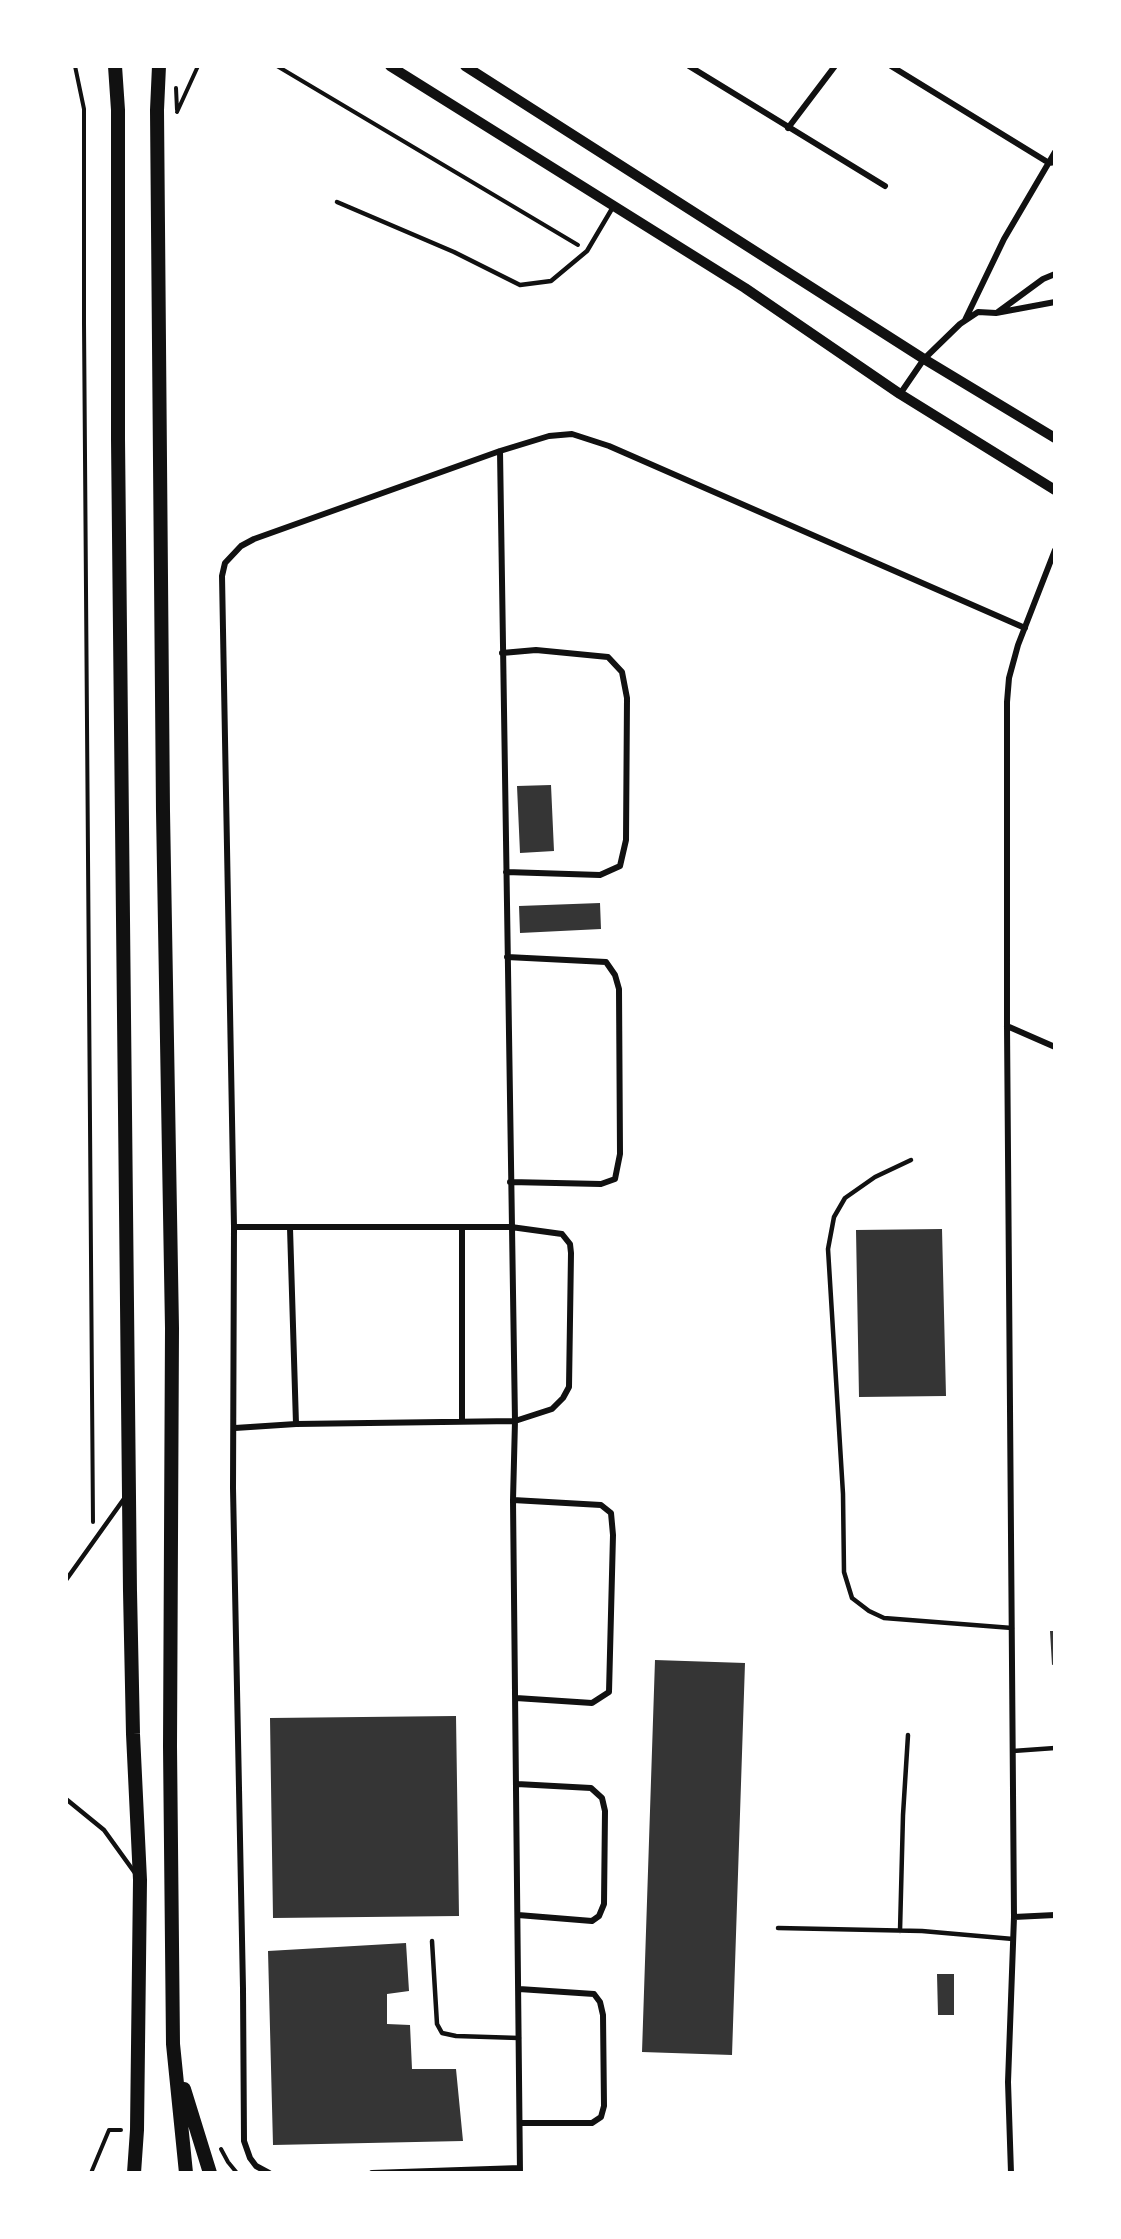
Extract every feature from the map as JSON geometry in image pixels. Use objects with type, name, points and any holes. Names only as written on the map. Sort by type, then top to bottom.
[{"type":"highway","points":[[106,66],[117,110]]},
{"type":"highway","points":[[116,66],[118,439],[133,1722],[140,1880],[137,2130],[134,2173]]},
{"type":"highway","points":[[159,66],[157,122],[163,811],[172,1328],[170,1746],[172,2043],[186,2173]]},
{"type":"highway","points":[[172,2043],[190,2111],[210,2173]]},
{"type":"street","points":[[390,66],[745,288],[900,394],[1055,490]]},
{"type":"street","points":[[689,66],[885,186]]},
{"type":"street","points":[[788,128],[836,66]]},
{"type":"street","points":[[891,66],[1052,162]]},
{"type":"street","points":[[472,68],[924,359],[1055,438]]},
{"type":"street","points":[[965,321],[1004,239],[1052,162],[1055,152]]},
{"type":"street","points":[[996,313],[1043,279],[1055,274]]},
{"type":"street","points":[[900,394],[924,359],[978,312],[996,313],[1055,302]]},
{"type":"street","points":[[269,2173],[256,2166],[250,2158],[244,2141],[234,1500],[234,1227],[222,600],[222,576],[225,563],[241,546],[254,539],[500,451],[561,434],[572,434],[586,437],[1025,628]]},
{"type":"street","points":[[372,2173],[520,2170],[513,1500],[515,1421],[500,451]]},
{"type":"street","points":[[1011,2173],[1008,2082],[1014,1917],[1007,1026],[1007,702],[1012,664],[1055,550]]},
{"type":"street","points":[[502,653],[537,650],[608,657],[622,672],[627,698],[626,840],[620,866],[600,875],[506,872]]},
{"type":"street","points":[[507,957],[606,962],[615,975],[619,989],[620,1154],[615,1179],[601,1184],[510,1182]]},
{"type":"street","points":[[1007,1026],[1055,1047]]},
{"type":"street","points":[[234,1227],[511,1227],[562,1234],[570,1244],[571,1253],[569,1387],[563,1398],[552,1409],[515,1421],[296,1424],[235,1428]]},
{"type":"street","points":[[290,1228],[296,1424]]},
{"type":"street","points":[[462,1228],[462,1421]]},
{"type":"street","points":[[513,1500],[602,1505],[611,1513],[613,1534],[609,1692],[592,1703],[516,1698]]},
{"type":"street","points":[[517,1784],[591,1788],[602,1798],[605,1812],[604,1904],[599,1916],[592,1921],[518,1915]]},
{"type":"street","points":[[1014,1917],[1055,1915]]},
{"type":"street","points":[[519,1989],[594,1994],[600,2002],[603,2014],[604,2106],[601,2117],[592,2123],[520,2123]]},
{"type":"lane","points":[[337,202],[454,252],[520,285],[551,281],[587,251],[613,207]]},
{"type":"lane","points":[[911,1160],[875,1177],[845,1198],[834,1217],[828,1249],[843,1494],[844,1572],[852,1598],[869,1611],[884,1618],[1012,1628]]},
{"type":"lane","points":[[66,1580],[130,1489]]},
{"type":"lane","points":[[900,1930],[908,1735]]},
{"type":"lane","points":[[1013,1751],[1055,1748]]},
{"type":"lane","points":[[66,1799],[104,1830],[140,1880]]},
{"type":"lane","points":[[778,1928],[900,1930],[1013,1939]]},
{"type":"lane","points":[[432,1941],[437,2024],[441,2032],[456,2036],[519,2038]]},
{"type":"path","points":[[75,66],[84,109],[93,1544]]},
{"type":"path","points":[[177,112],[198,66]]},
{"type":"path","points":[[277,66],[587,251]]},
{"type":"path","points":[[91,2173],[109,2130],[137,2130]]},
{"type":"building","points":[[551,785],[554,851],[520,853],[517,786]]},
{"type":"building","points":[[600,903],[601,929],[520,933],[519,906]]},
{"type":"building","points":[[942,1229],[946,1396],[859,1397],[856,1230]]},
{"type":"building","points":[[1050,1631],[1055,1631],[1055,1664],[1052,1665]]},
{"type":"building","points":[[655,1660],[745,1663],[732,2055],[642,2052]]},
{"type":"building","points":[[456,1716],[459,1916],[273,1918],[270,1718]]},
{"type":"building","points":[[406,1943],[409,1991],[387,1994],[387,2024],[410,2025],[412,2069],[456,2069],[463,2141],[273,2145],[268,1951]]},
{"type":"building","points":[[937,1974],[954,1974],[954,2015],[938,2015]]}]
